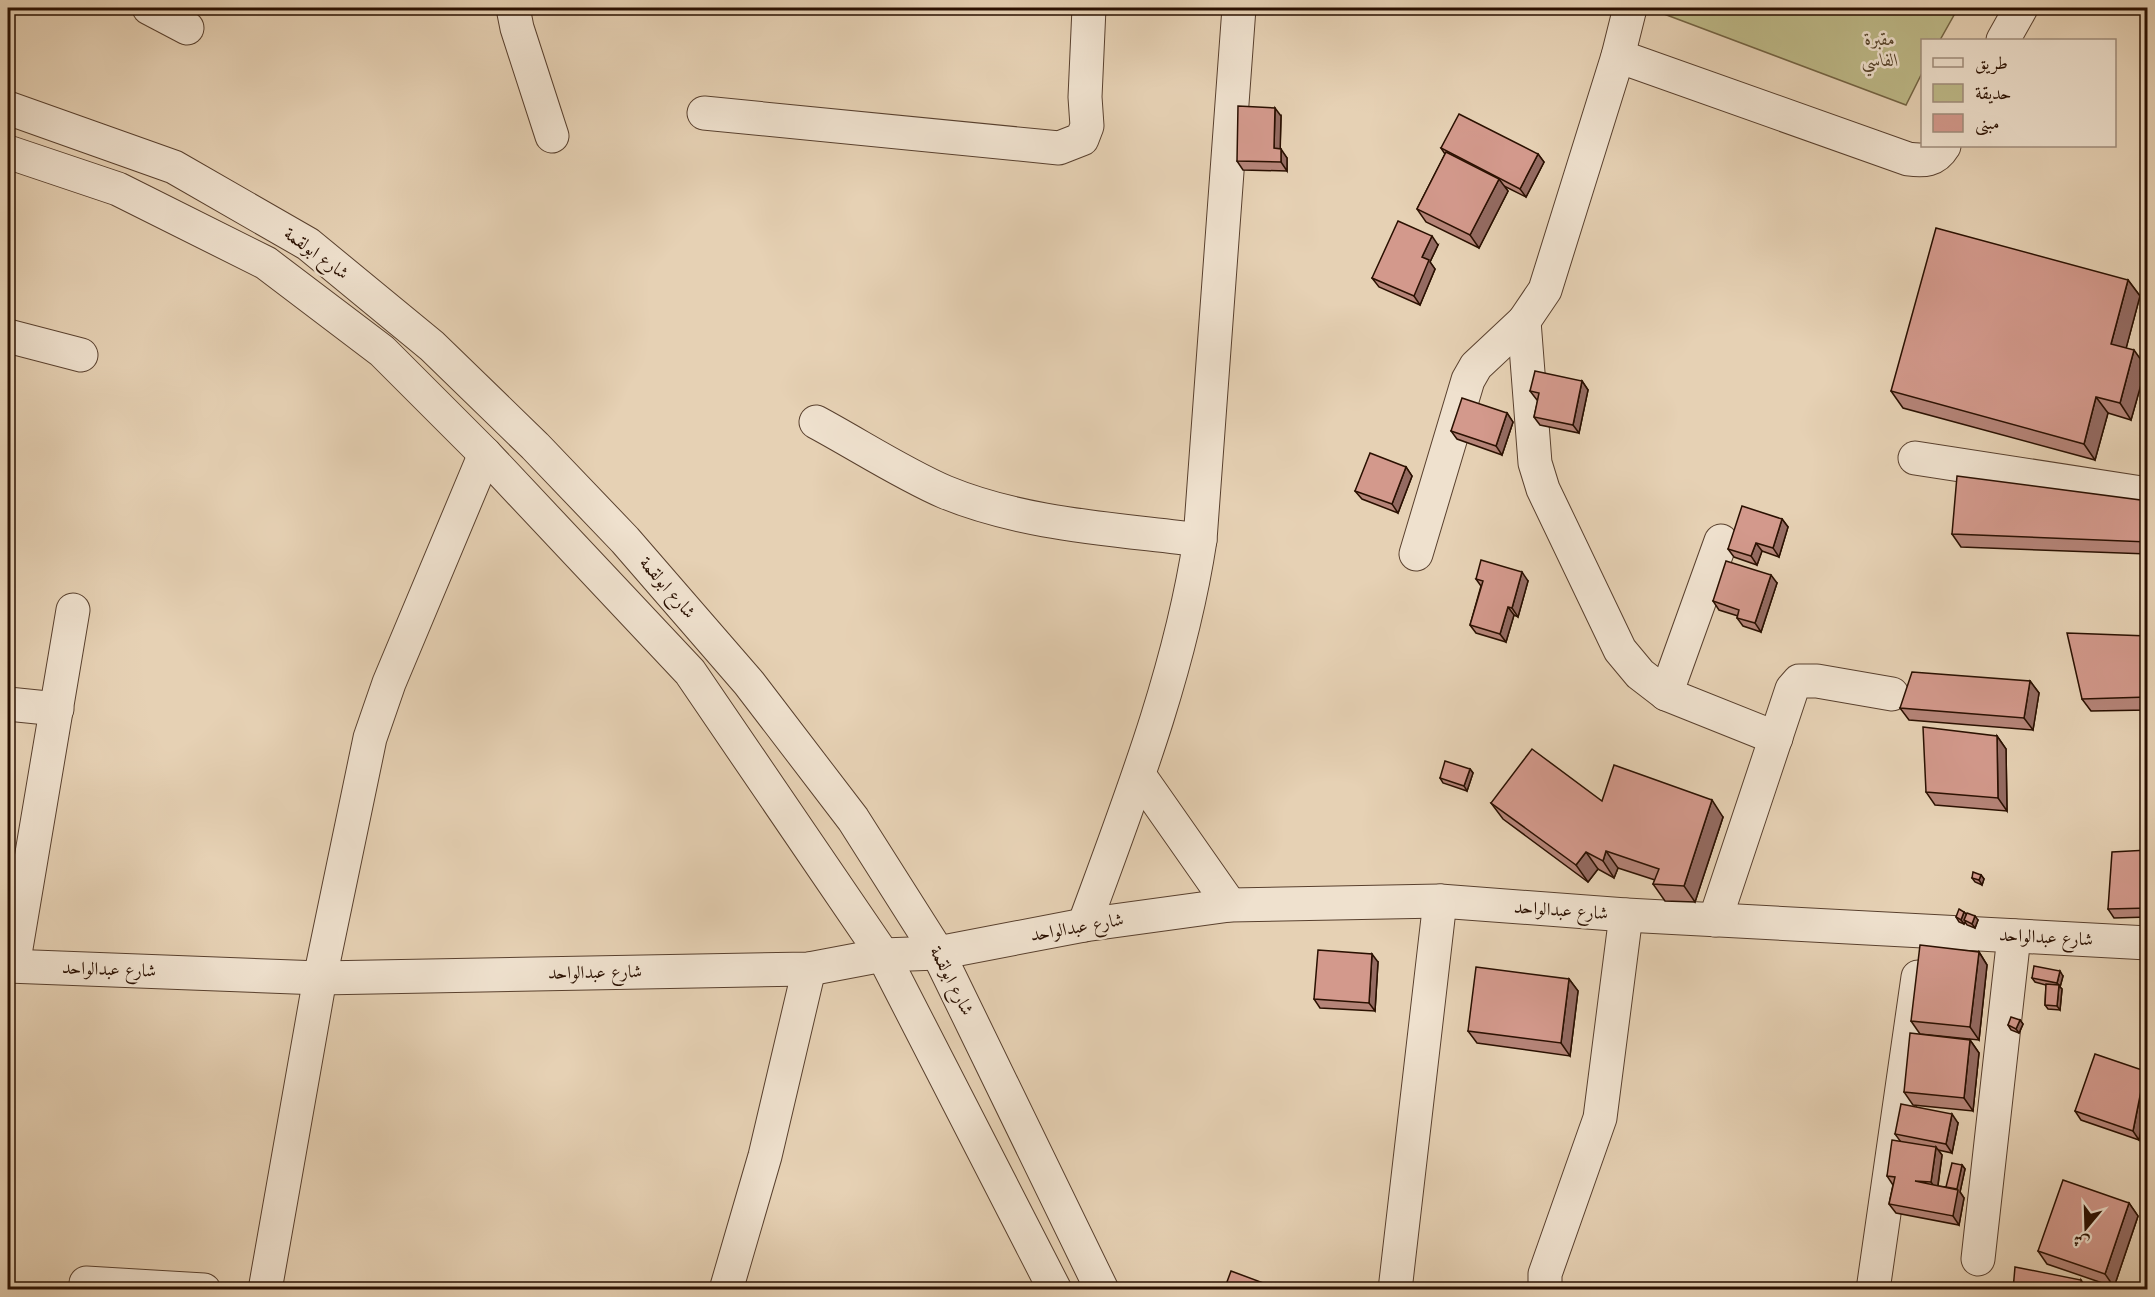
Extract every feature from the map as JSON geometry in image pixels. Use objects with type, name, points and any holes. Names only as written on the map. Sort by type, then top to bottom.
[{"type":"street","points":[[149,8],[187,28]]},
{"type":"street","points":[[513,8],[517,28],[552,136]]},
{"type":"street","points":[[704,113],[1059,148],[1082,139],[1087,126],[1085,97],[1089,8]]},
{"type":"street","points":[[1084,925],[1139,775],[1192,592],[1200,540],[1239,8]]},
{"type":"street","points":[[1416,554],[1468,380],[1476,366],[1524,321],[1545,290],[1618,56],[1630,8]]},
{"type":"street","points":[[2004,39],[2021,8]]},
{"type":"street","points":[[1618,56],[1908,159],[1926,162],[1940,154],[1944,147]]},
{"type":"street","name":"شارع ابولقمة","points":[[8,108],[174,166],[308,244],[432,346],[535,446],[625,540],[748,683],[853,819],[938,953],[1101,1290]]},
{"type":"street","name":"شارع ابولقمة","points":[[8,152],[118,189],[266,263],[382,351],[485,454],[690,672],[883,955],[1055,1290]]},
{"type":"street","points":[[1524,321],[1535,463],[1543,489],[1620,650],[1640,674],[1666,694],[1776,738]]},
{"type":"street","points":[[8,336],[81,355]]},
{"type":"street","points":[[816,422],[944,492],[987,506],[1028,517],[1200,540]]},
{"type":"street","points":[[265,1290],[320,978],[370,738],[389,683],[485,454]]},
{"type":"street","points":[[1915,458],[2148,494]]},
{"type":"street","points":[[1666,694],[1721,541]]},
{"type":"street","points":[[10,966],[73,610]]},
{"type":"street","points":[[1715,920],[1792,689],[1799,681],[1817,681],[1892,694]]},
{"type":"street","points":[[8,704],[57,709]]},
{"type":"street","points":[[1139,775],[1230,905]]},
{"type":"street","points":[[1395,1290],[1440,901]]},
{"type":"street","name":"شارع عبدالواحد","points":[[10,966],[320,978],[809,969],[883,955],[938,953],[1084,925],[1230,905],[1440,901],[1626,915],[2148,943]]},
{"type":"street","points":[[1545,1290],[1545,1274],[1600,1118],[1626,915]]},
{"type":"street","points":[[1873,1290],[1925,931]]},
{"type":"street","points":[[1978,1259],[2014,936]]},
{"type":"street","points":[[726,1290],[765,1156],[809,969]]},
{"type":"street","points":[[86,1282],[204,1290]]},
{"type":"green space","name":"مقبرة الفاسي","points":[[1648,8],[1958,8],[1941,39],[1921,39],[1921,75],[1906,105]]},
{"type":"building","points":[[1238,106],[1275,108],[1274,148],[1281,149],[1281,162],[1237,161]]},
{"type":"building","points":[[1459,114],[1538,154],[1520,189],[1441,148]]},
{"type":"building","points":[[1446,152],[1499,179],[1470,235],[1417,209]]},
{"type":"building","points":[[1398,221],[1432,236],[1422,257],[1429,260],[1414,296],[1372,278]]},
{"type":"building","points":[[1936,228],[2128,280],[2111,344],[2134,350],[2120,403],[2096,397],[2084,444],[1891,391]]},
{"type":"building","points":[[1535,371],[1582,381],[1573,425],[1534,417],[1539,393],[1530,391]]},
{"type":"building","points":[[1462,398],[1507,413],[1496,446],[1451,431]]},
{"type":"building","points":[[1370,453],[1406,467],[1392,504],[1355,491]]},
{"type":"building","points":[[1957,476],[2148,501],[2148,542],[1952,534]]},
{"type":"building","points":[[1742,506],[1782,519],[1773,548],[1756,543],[1751,556],[1728,549]]},
{"type":"building","points":[[1481,560],[1522,572],[1512,608],[1508,607],[1500,634],[1470,625],[1483,581],[1476,579]]},
{"type":"building","points":[[1726,561],[1771,575],[1755,623],[1737,618],[1739,610],[1713,601]]},
{"type":"building","points":[[2067,633],[2148,636],[2148,697],[2082,699]]},
{"type":"building","points":[[1912,672],[2030,681],[2024,718],[1900,708]]},
{"type":"building","points":[[1923,727],[1997,736],[1998,798],[1926,792]]},
{"type":"building","points":[[1532,749],[1602,801],[1614,765],[1712,800],[1684,886],[1653,884],[1659,869],[1606,851],[1603,861],[1586,852],[1576,865],[1491,803]]},
{"type":"building","points":[[1445,761],[1470,769],[1464,786],[1440,778]]},
{"type":"building","points":[[2148,850],[2148,908],[2108,909],[2112,852]]},
{"type":"building","points":[[1973,872],[1981,875],[1979,880],[1972,878]]},
{"type":"building","points":[[1959,909],[1964,912],[1961,920],[1956,917]]},
{"type":"building","points":[[1967,913],[1975,916],[1972,924],[1964,920]]},
{"type":"building","points":[[1920,945],[1979,952],[1970,1027],[1911,1021]]},
{"type":"building","points":[[1318,950],[1372,954],[1369,1003],[1314,999]]},
{"type":"building","points":[[2034,966],[2060,971],[2057,983],[2032,978]]},
{"type":"building","points":[[1476,967],[1569,979],[1561,1043],[1468,1031]]},
{"type":"building","points":[[2046,984],[2059,985],[2057,1006],[2045,1005]]},
{"type":"building","points":[[2011,1017],[2020,1020],[2016,1029],[2008,1025]]},
{"type":"building","points":[[1910,1033],[1970,1040],[1964,1098],[1904,1092]]},
{"type":"building","points":[[2095,1054],[2145,1071],[2133,1131],[2075,1111]]},
{"type":"building","points":[[1901,1104],[1952,1114],[1946,1144],[1895,1134]]},
{"type":"building","points":[[1892,1140],[1936,1147],[1931,1182],[1915,1181],[1958,1190],[1953,1216],[1889,1204],[1895,1177],[1887,1176]]},
{"type":"building","points":[[1952,1163],[1962,1165],[1957,1189],[1946,1187]]},
{"type":"building","points":[[2063,1180],[2129,1203],[2105,1274],[2038,1251]]},
{"type":"building","points":[[2148,1222],[2148,1247],[2144,1246]]},
{"type":"building","points":[[2015,1267],[2081,1280],[2081,1290],[2013,1290]]},
{"type":"building","points":[[1231,1271],[1282,1290],[1224,1290]]}]
